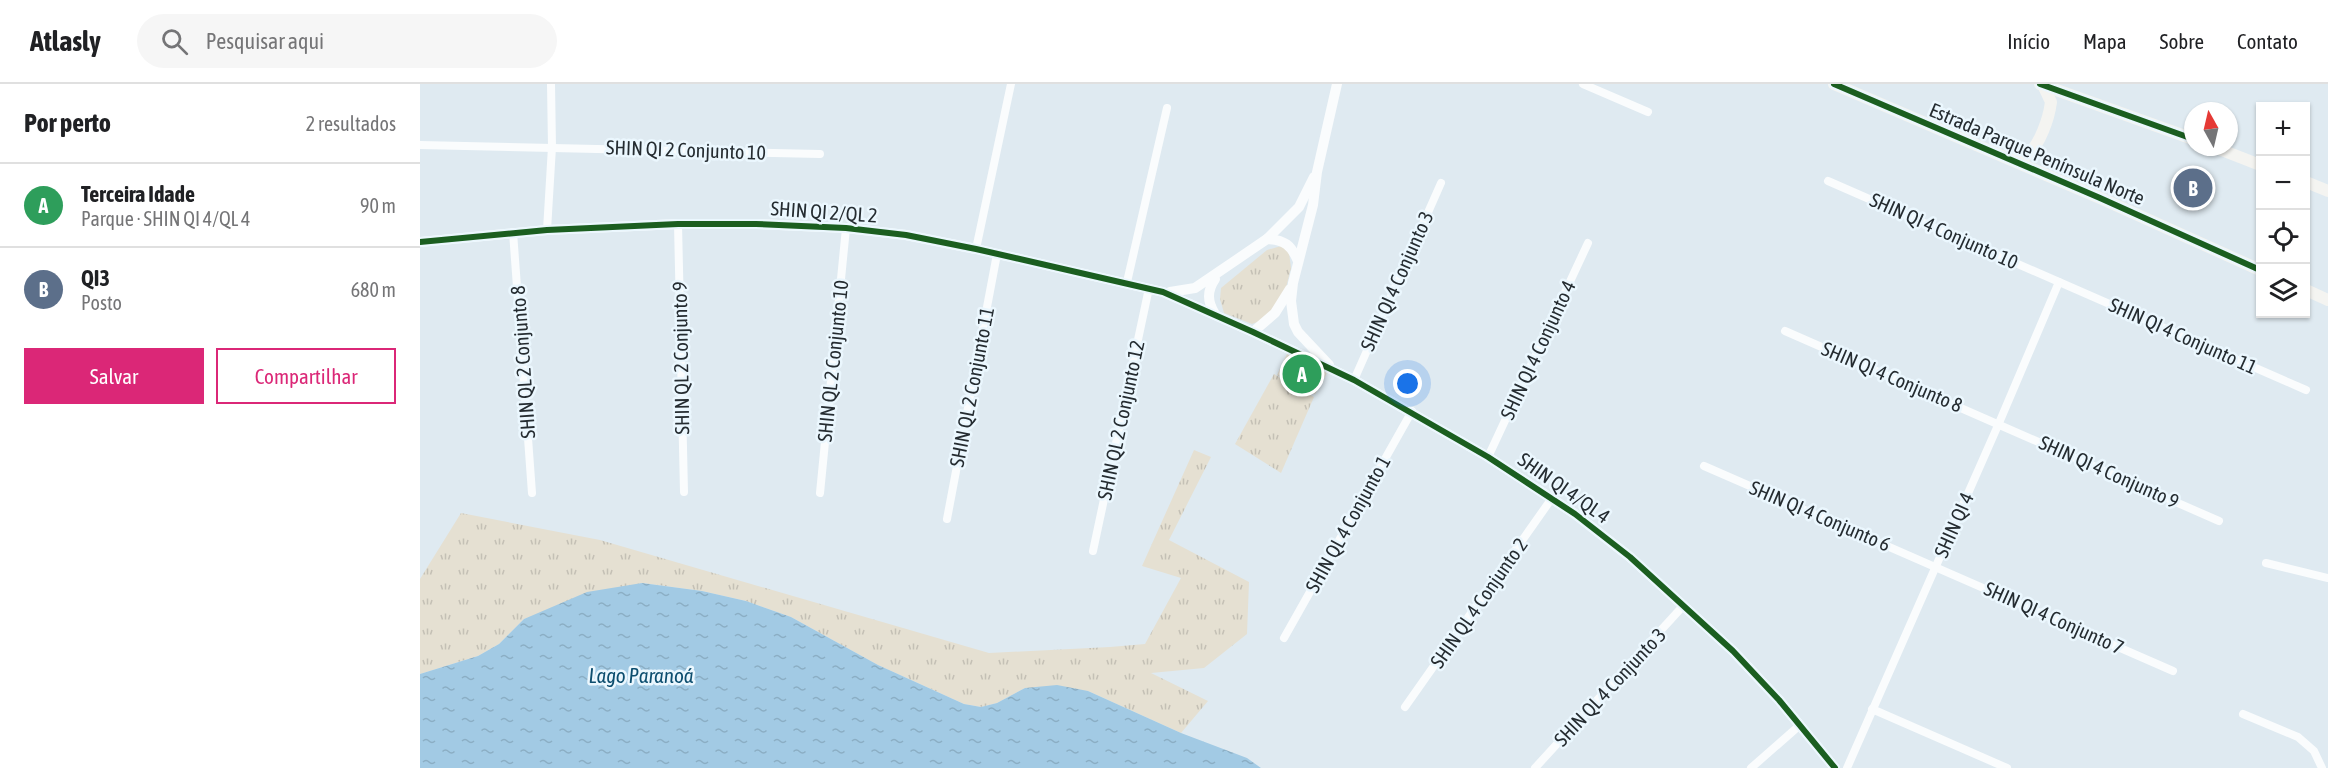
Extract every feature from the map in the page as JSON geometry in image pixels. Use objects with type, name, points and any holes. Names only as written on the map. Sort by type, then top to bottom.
[{"type":"main road","name":"Estrada Parque Península Norte","points":[[1834,84],[2013,160],[2256,268]]},
{"type":"main road","points":[[1857,84],[1861,97]]},
{"type":"main road","points":[[2042,85],[2184,136]]},
{"type":"main road","points":[[2013,160],[2023,158],[2031,152],[2045,125],[2051,102],[2042,85]]},
{"type":"main road","points":[[2237,156],[2256,163]]},
{"type":"main road","points":[[2310,184],[2328,191]]},
{"type":"main road","points":[[2310,292],[2328,300]]},
{"type":"street","points":[[547,230],[552,147],[551,84]]},
{"type":"street","points":[[976,249],[1011,84]]},
{"type":"street","name":"SHIN QI 4/QL 4","points":[[1333,369],[1298,332],[1292,311],[1293,283],[1313,205],[1317,171],[1336,84]]},
{"type":"street","points":[[1583,84],[1648,112]]},
{"type":"street","points":[[1127,282],[1167,108]]},
{"type":"street","name":"SHIN QI 2 Conjunto 10","points":[[420,145],[820,154]]},
{"type":"street","name":"SHIN QI 4/QL 4","points":[[1219,273],[1267,239],[1299,207],[1317,171]]},
{"type":"street","name":"SHIN QI 4 Conjunto 10","points":[[1828,181],[2059,282]]},
{"type":"street","name":"SHIN QI 4 Conjunto 3","points":[[1354,380],[1440,183]]},
{"type":"street","name":"SHIN QI 2/QL 2","points":[[420,242],[513,232],[678,224],[756,224],[846,228],[906,235],[1127,282],[1163,292],[1215,315]]},
{"type":"street","name":"SHIN QL 2 Conjunto 9","points":[[678,224],[684,492]]},
{"type":"street","name":"SHIN QL 2 Conjunto 10","points":[[820,493],[846,228]]},
{"type":"street","name":"SHIN QL 2 Conjunto 8","points":[[513,232],[532,493]]},
{"type":"street","points":[[1267,239],[1284,241],[1290,246],[1298,261]]},
{"type":"street","name":"SHIN QI 4 Conjunto 4","points":[[1488,457],[1588,243]]},
{"type":"street","name":"SHIN QL 2 Conjunto 11","points":[[947,519],[997,254]]},
{"type":"street","points":[[1215,315],[1209,304],[1209,291],[1219,273]]},
{"type":"street","name":"SHIN QI 2/QL 2","points":[[1163,292],[1189,291],[1219,273]]},
{"type":"street","name":"SHIN QI 4 Conjunto 11","points":[[2059,282],[2306,390]]},
{"type":"street","name":"SHIN QI 4","points":[[1847,768],[2059,282]]},
{"type":"street","points":[[1253,332],[1268,321],[1281,306],[1293,283]]},
{"type":"street","name":"SHIN QL 2 Conjunto 12","points":[[1094,551],[1149,288]]},
{"type":"street","name":"SHIN QI 4/QL 4","points":[[1215,315],[1312,362],[1333,369],[1412,411],[1552,498],[1623,551],[1741,659],[1835,768]]},
{"type":"street","name":"SHIN QI 4 Conjunto 8","points":[[1785,331],[1999,423]]},
{"type":"street","name":"SHIN QL 4 Conjunto 1","points":[[1284,638],[1412,411]]},
{"type":"street","name":"SHIN QI 4 Conjunto 9","points":[[1999,423],[2219,521]]},
{"type":"street","name":"SHIN QI 4 Conjunto 6","points":[[1704,466],[1935,566]]},
{"type":"street","name":"SHIN QL 4 Conjunto 2","points":[[1405,707],[1552,498]]},
{"type":"street","points":[[2266,563],[2328,578]]},
{"type":"street","name":"SHIN QI 4 Conjunto 7","points":[[1935,566],[2173,670]]},
{"type":"street","name":"SHIN QL 4 Conjunto 3","points":[[1535,768],[1684,605]]},
{"type":"street","points":[[1872,709],[2007,768]]},
{"type":"street","points":[[2243,714],[2298,737],[2314,751],[2322,768]]},
{"type":"street","points":[[1751,768],[1800,725]]},
{"type":"green space","points":[[1281,246],[1289,252],[1291,268],[1286,288],[1267,318],[1252,324],[1224,313],[1220,299],[1221,288],[1267,250]]},
{"type":"green space","points":[[1287,354],[1327,373],[1315,394],[1277,375]]},
{"type":"green space","points":[[1274,374],[1314,397],[1281,473],[1235,444]]},
{"type":"green space","points":[[1194,450],[1211,457],[1169,540],[1249,582],[1247,634],[1204,668],[1151,673],[1208,701],[1181,733],[1088,691],[1025,688],[997,703],[981,707],[964,704],[878,665],[791,617],[746,601],[702,591],[642,583],[524,619],[499,644],[478,656],[420,674],[420,579],[461,513],[600,540],[989,653],[1145,644],[1181,578],[1142,566]]},
{"type":"water","name":"Lago Paranoá","points":[[642,583],[702,591],[746,601],[791,617],[878,665],[964,704],[981,707],[997,703],[1025,688],[1057,685],[1088,691],[1181,733],[1247,758],[1261,768],[420,768],[420,674],[478,656],[499,644],[524,619],[587,592]]},
{"type":"cycle path","points":[[1834,84],[2100,198],[2256,268]]},
{"type":"cycle path","points":[[2040,84],[2184,136]]},
{"type":"cycle path","points":[[420,242],[547,230],[678,224],[756,224],[846,228],[906,235],[976,249],[1163,292],[1354,380],[1488,457],[1575,514],[1630,557],[1733,651],[1779,700],[1835,768]]},
{"type":"place","name":"QI3","points":[[2193,188]]},
{"type":"place","name":"Terceira Idade","points":[[1302,374]]}]
